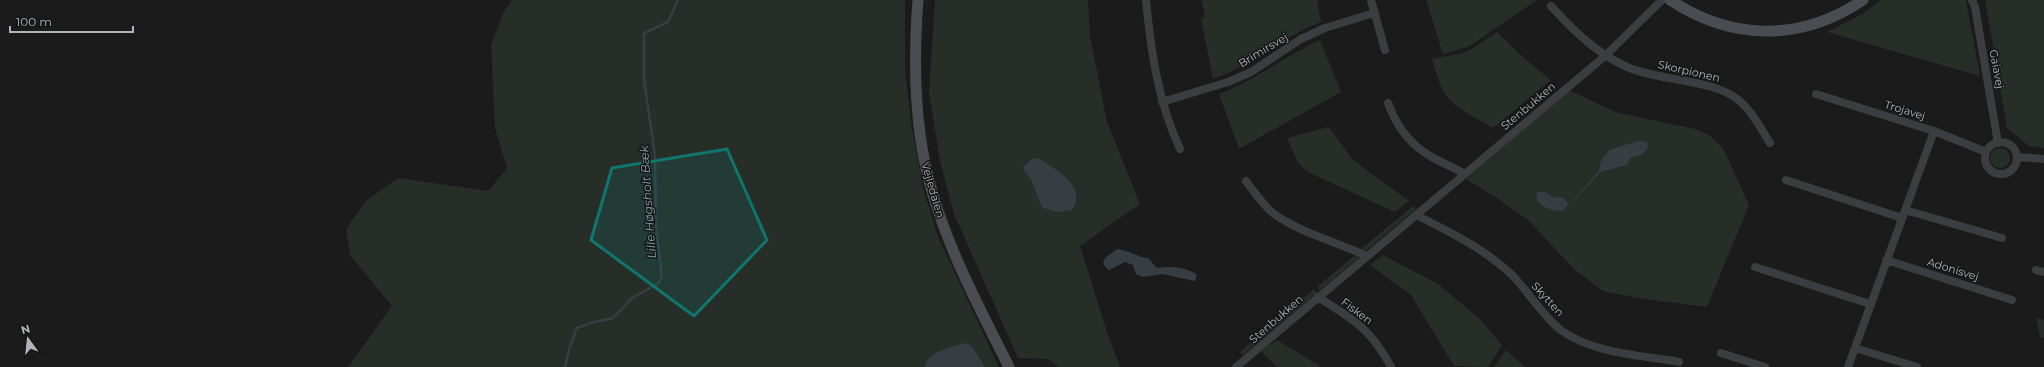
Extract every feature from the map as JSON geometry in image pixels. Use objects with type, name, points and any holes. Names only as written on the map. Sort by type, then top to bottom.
[{"type":"street","name":"Vejledalen","points":[[918,0],[916,67],[918,111],[923,152],[933,194],[949,240],[1009,367]]},
{"type":"street","points":[[1146,0],[1154,67],[1162,102],[1180,149]]},
{"type":"street","points":[[1372,0],[1374,13],[1385,50]]},
{"type":"street","name":"Stenbukken","points":[[1236,367],[1605,56],[1662,0]]},
{"type":"street","points":[[1670,0],[1708,21],[1732,28],[1756,31],[1799,29],[1828,20],[1863,0]]},
{"type":"street","name":"Gaiavej","points":[[1972,0],[1975,7],[1998,143]]},
{"type":"street","points":[[1551,6],[1577,34],[1605,56]]},
{"type":"street","name":"Brimirsvej","points":[[1162,102],[1228,82],[1250,72],[1301,40],[1325,28],[1374,13]]},
{"type":"street","name":"Skorpionen","points":[[1605,56],[1629,67],[1658,76],[1716,88],[1730,93],[1751,112],[1770,143]]},
{"type":"street","name":"Trojavej","points":[[1816,94],[1934,130],[1986,152]]},
{"type":"street","points":[[1388,103],[1397,124],[1409,139],[1424,152],[1465,174]]},
{"type":"street","points":[[1848,367],[1934,130]]},
{"type":"street","points":[[1998,143],[2009,144],[2016,152],[2017,157],[2012,170],[2004,174],[1994,172],[1987,165],[1986,152],[1991,146],[1998,143]]},
{"type":"street","points":[[2017,157],[2044,159]]},
{"type":"street","points":[[1786,180],[1902,218]]},
{"type":"street","points":[[1246,181],[1261,202],[1274,214],[1295,226],[1367,256]]},
{"type":"street","points":[[1905,210],[2002,238]]},
{"type":"street","name":"Skytten","points":[[1416,215],[1466,240],[1491,256],[1512,275],[1546,316],[1568,334],[1601,348],[1679,362]]},
{"type":"street","name":"Adonisvej","points":[[1886,260],[2012,300]]},
{"type":"street","points":[[1755,267],[1870,304]]},
{"type":"street","points":[[2036,270],[2044,272]]},
{"type":"street","name":"Fisken","points":[[1318,297],[1366,330],[1380,346],[1391,367]]},
{"type":"street","points":[[1854,348],[1917,367]]},
{"type":"street","points":[[1721,353],[1765,367]]},
{"type":"highlighted area","points":[[727,149],[767,240],[694,316],[591,240],[612,168]]},
{"type":"shaded area","points":[[512,0],[905,0],[905,72],[912,129],[923,188],[938,237],[999,367],[348,367],[392,306],[350,255],[346,229],[366,201],[398,178],[488,191],[507,168],[495,128],[491,45],[504,11]]},
{"type":"shaded area","points":[[935,0],[1088,0],[1090,36],[1107,122],[1140,204],[1080,246],[1108,335],[1120,367],[1058,367],[1048,359],[1018,358],[954,214],[940,161],[929,92]]},
{"type":"shaded area","points":[[1202,0],[1317,0],[1321,22],[1293,35],[1241,66],[1213,79],[1201,18],[1205,17]]},
{"type":"shaded area","points":[[1426,0],[1537,0],[1468,47],[1443,54]]},
{"type":"shaded area","points":[[1881,0],[1966,0],[1980,76],[1827,32],[1864,13]]},
{"type":"shaded area","points":[[1985,0],[2044,0],[2044,148],[2029,146],[2007,128]]},
{"type":"shaded area","points":[[1497,32],[1525,59],[1551,80],[1493,128],[1465,112],[1446,95],[1442,89],[1432,59],[1463,53],[1472,49]]},
{"type":"shaded area","points":[[1320,40],[1341,92],[1239,149],[1219,94],[1245,82]]},
{"type":"shaded area","points":[[1569,90],[1615,112],[1695,129],[1709,135],[1723,148],[1749,205],[1707,307],[1637,298],[1603,291],[1575,270],[1529,221],[1497,198],[1466,179]]},
{"type":"shaded area","points":[[1329,127],[1353,160],[1409,201],[1395,212],[1310,173],[1302,167],[1297,161],[1287,138]]},
{"type":"shaded area","points":[[1638,141],[1647,142],[1648,145],[1644,153],[1630,158],[1627,165],[1600,172],[1570,204],[1599,171],[1601,161],[1609,150]]},
{"type":"shaded area","points":[[1996,148],[2004,148],[2010,154],[2010,162],[2004,168],[1996,168],[1990,162],[1990,154]]},
{"type":"shaded area","points":[[1038,158],[1060,173],[1073,186],[1076,194],[1076,202],[1072,210],[1058,212],[1043,208],[1032,182],[1023,167],[1032,159]]},
{"type":"shaded area","points":[[1544,192],[1553,197],[1564,198],[1568,204],[1570,204],[1563,211],[1549,209],[1538,201],[1537,193]]},
{"type":"shaded area","points":[[1413,206],[1416,209],[1367,250],[1361,249]]},
{"type":"shaded area","points":[[1117,249],[1148,258],[1157,268],[1182,268],[1196,274],[1196,279],[1194,281],[1163,274],[1143,277],[1136,274],[1133,265],[1125,262],[1109,270],[1103,264],[1105,258]]},
{"type":"shaded area","points":[[1355,255],[1358,255],[1358,258],[1320,290],[1317,287]]},
{"type":"shaded area","points":[[1383,255],[1438,284],[1480,319],[1502,345],[1488,367],[1454,366],[1411,295],[1370,265]]},
{"type":"shaded area","points":[[1314,289],[1317,293],[1243,355],[1240,352]]},
{"type":"shaded area","points":[[2036,318],[2044,320],[2044,338],[2040,337]]},
{"type":"shaded area","points":[[1277,340],[1322,367],[1277,367],[1261,351]]},
{"type":"shaded area","points":[[964,343],[971,345],[985,367],[925,367],[927,362],[935,354]]},
{"type":"shaded area","points":[[1506,350],[1525,367],[1494,367]]},
{"type":"waterway","name":"Lille Høgsholt Bæk","points":[[565,367],[569,349],[577,328],[590,323],[613,318],[632,298],[657,284],[662,278],[656,227],[655,155],[644,80],[644,33],[668,22],[678,0]]}]
